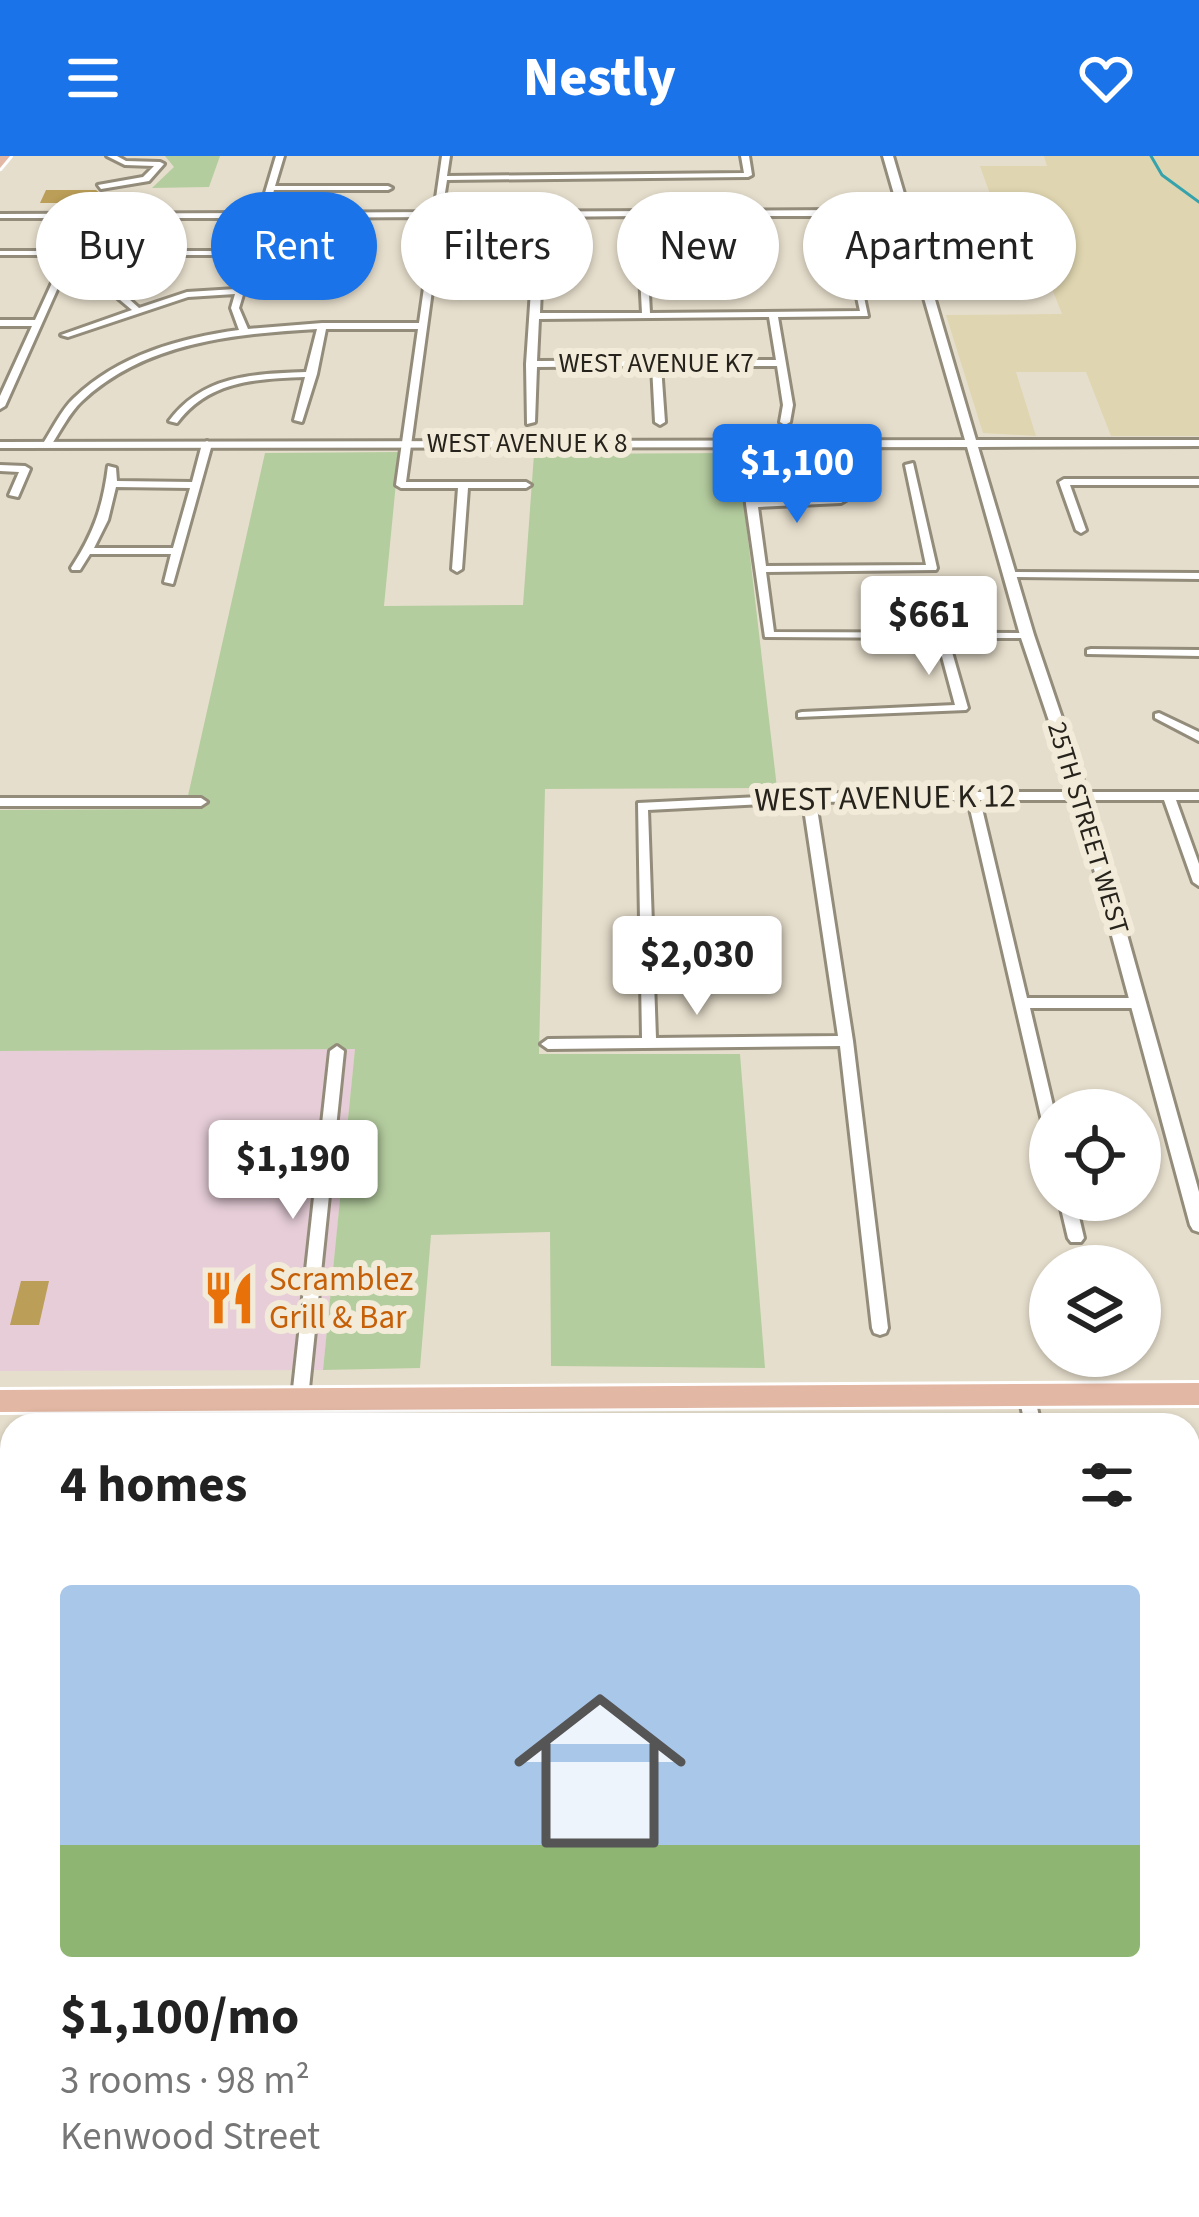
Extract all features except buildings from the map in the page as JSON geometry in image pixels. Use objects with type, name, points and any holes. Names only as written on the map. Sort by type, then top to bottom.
[{"type":"main road","points":[[0,1401],[1199,1394]]},
{"type":"street","points":[[100,187],[146,179],[160,164],[125,164],[111,156]]},
{"type":"street","points":[[269,192],[280,156]]},
{"type":"street","points":[[440,192],[446,156]]},
{"type":"street","points":[[442,178],[748,175],[745,156]]},
{"type":"street","name":"25TH STREET WEST","points":[[888,156],[896,192]]},
{"type":"street","points":[[270,188],[388,188]]},
{"type":"street","points":[[0,216],[36,216]]},
{"type":"street","points":[[0,253],[36,253]]},
{"type":"street","points":[[64,335],[136,309],[211,293]]},
{"type":"street","points":[[0,406],[48,300]]},
{"type":"street","points":[[125,300],[136,309]]},
{"type":"street","points":[[237,300],[235,308],[244,331]]},
{"type":"street","points":[[427,300],[401,485],[526,485]]},
{"type":"street","points":[[530,422],[537,300]]},
{"type":"street","points":[[645,300],[646,315]]},
{"type":"street","points":[[536,316],[865,314],[862,300]]},
{"type":"street","name":"25TH STREET WEST","points":[[927,300],[1081,795],[1199,1225]]},
{"type":"street","points":[[773,315],[788,405],[785,422]]},
{"type":"street","points":[[0,323],[38,323]]},
{"type":"street","points":[[299,420],[322,326]]},
{"type":"street","points":[[47,445],[74,400],[107,376],[181,345],[244,331],[424,326]]},
{"type":"street","points":[[656,363],[660,422]]},
{"type":"street","name":"WEST AVENUE K7","points":[[532,364],[781,363]]},
{"type":"street","points":[[174,421],[181,409],[213,389],[265,376],[312,374]]},
{"type":"street","name":"WEST AVENUE K 8","points":[[0,445],[1199,443]]},
{"type":"street","points":[[169,582],[206,444]]},
{"type":"street","points":[[745,444],[769,635],[1028,635]]},
{"type":"street","points":[[760,569],[932,568],[910,465]]},
{"type":"street","points":[[0,468],[25,469],[14,495]]},
{"type":"street","points":[[76,568],[88,551],[113,484],[111,468]]},
{"type":"street","points":[[1081,530],[1064,482],[1199,482]]},
{"type":"street","points":[[113,484],[194,485]]},
{"type":"street","points":[[457,569],[463,486]]},
{"type":"street","points":[[751,504],[841,500]]},
{"type":"street","points":[[88,551],[175,551]]},
{"type":"street","points":[[1012,575],[1199,576]]},
{"type":"street","points":[[802,715],[962,708],[942,635]]},
{"type":"street","points":[[1090,652],[1199,653]]},
{"type":"street","points":[[1159,716],[1199,736]]},
{"type":"street","points":[[974,794],[1042,1089]]},
{"type":"street","name":"WEST AVENUE K 12","points":[[649,1043],[642,806],[974,794],[1199,796]]},
{"type":"street","points":[[1168,797],[1199,882]]},
{"type":"street","points":[[809,799],[846,1041],[880,1328]]},
{"type":"street","points":[[0,802],[201,802]]},
{"type":"street","points":[[1022,1003],[1139,1003]]},
{"type":"street","points":[[548,1044],[846,1041]]},
{"type":"street","points":[[301,1398],[337,1051]]},
{"type":"street","points":[[1072,1221],[1076,1238]]},
{"type":"street","points":[[1027,1395],[1031,1413]]},
{"type":"shaded area","points":[[355,1049],[323,1370],[0,1371],[0,1051]]},
{"type":"green space","points":[[165,156],[220,156],[209,187],[152,188],[174,167]]},
{"type":"green space","points":[[399,452],[384,606],[523,605],[534,454],[738,453],[777,788],[545,789],[539,1054],[740,1054],[765,1368],[551,1366],[550,1232],[431,1235],[420,1368],[323,1370],[355,1049],[0,1051],[0,810],[185,809],[265,453]]},
{"type":"sand","points":[[1044,156],[1199,156],[1199,436],[1111,436],[1086,372],[1016,372],[1036,436],[983,433],[946,315],[1062,314],[1056,300],[1076,300],[1076,192],[989,192],[980,166],[1047,166]]},
{"type":"waterway","points":[[1151,156],[1162,175],[1199,202]]},
{"type":"place","name":"Scramblez Grill & Bar","points":[[229,1298]]}]
